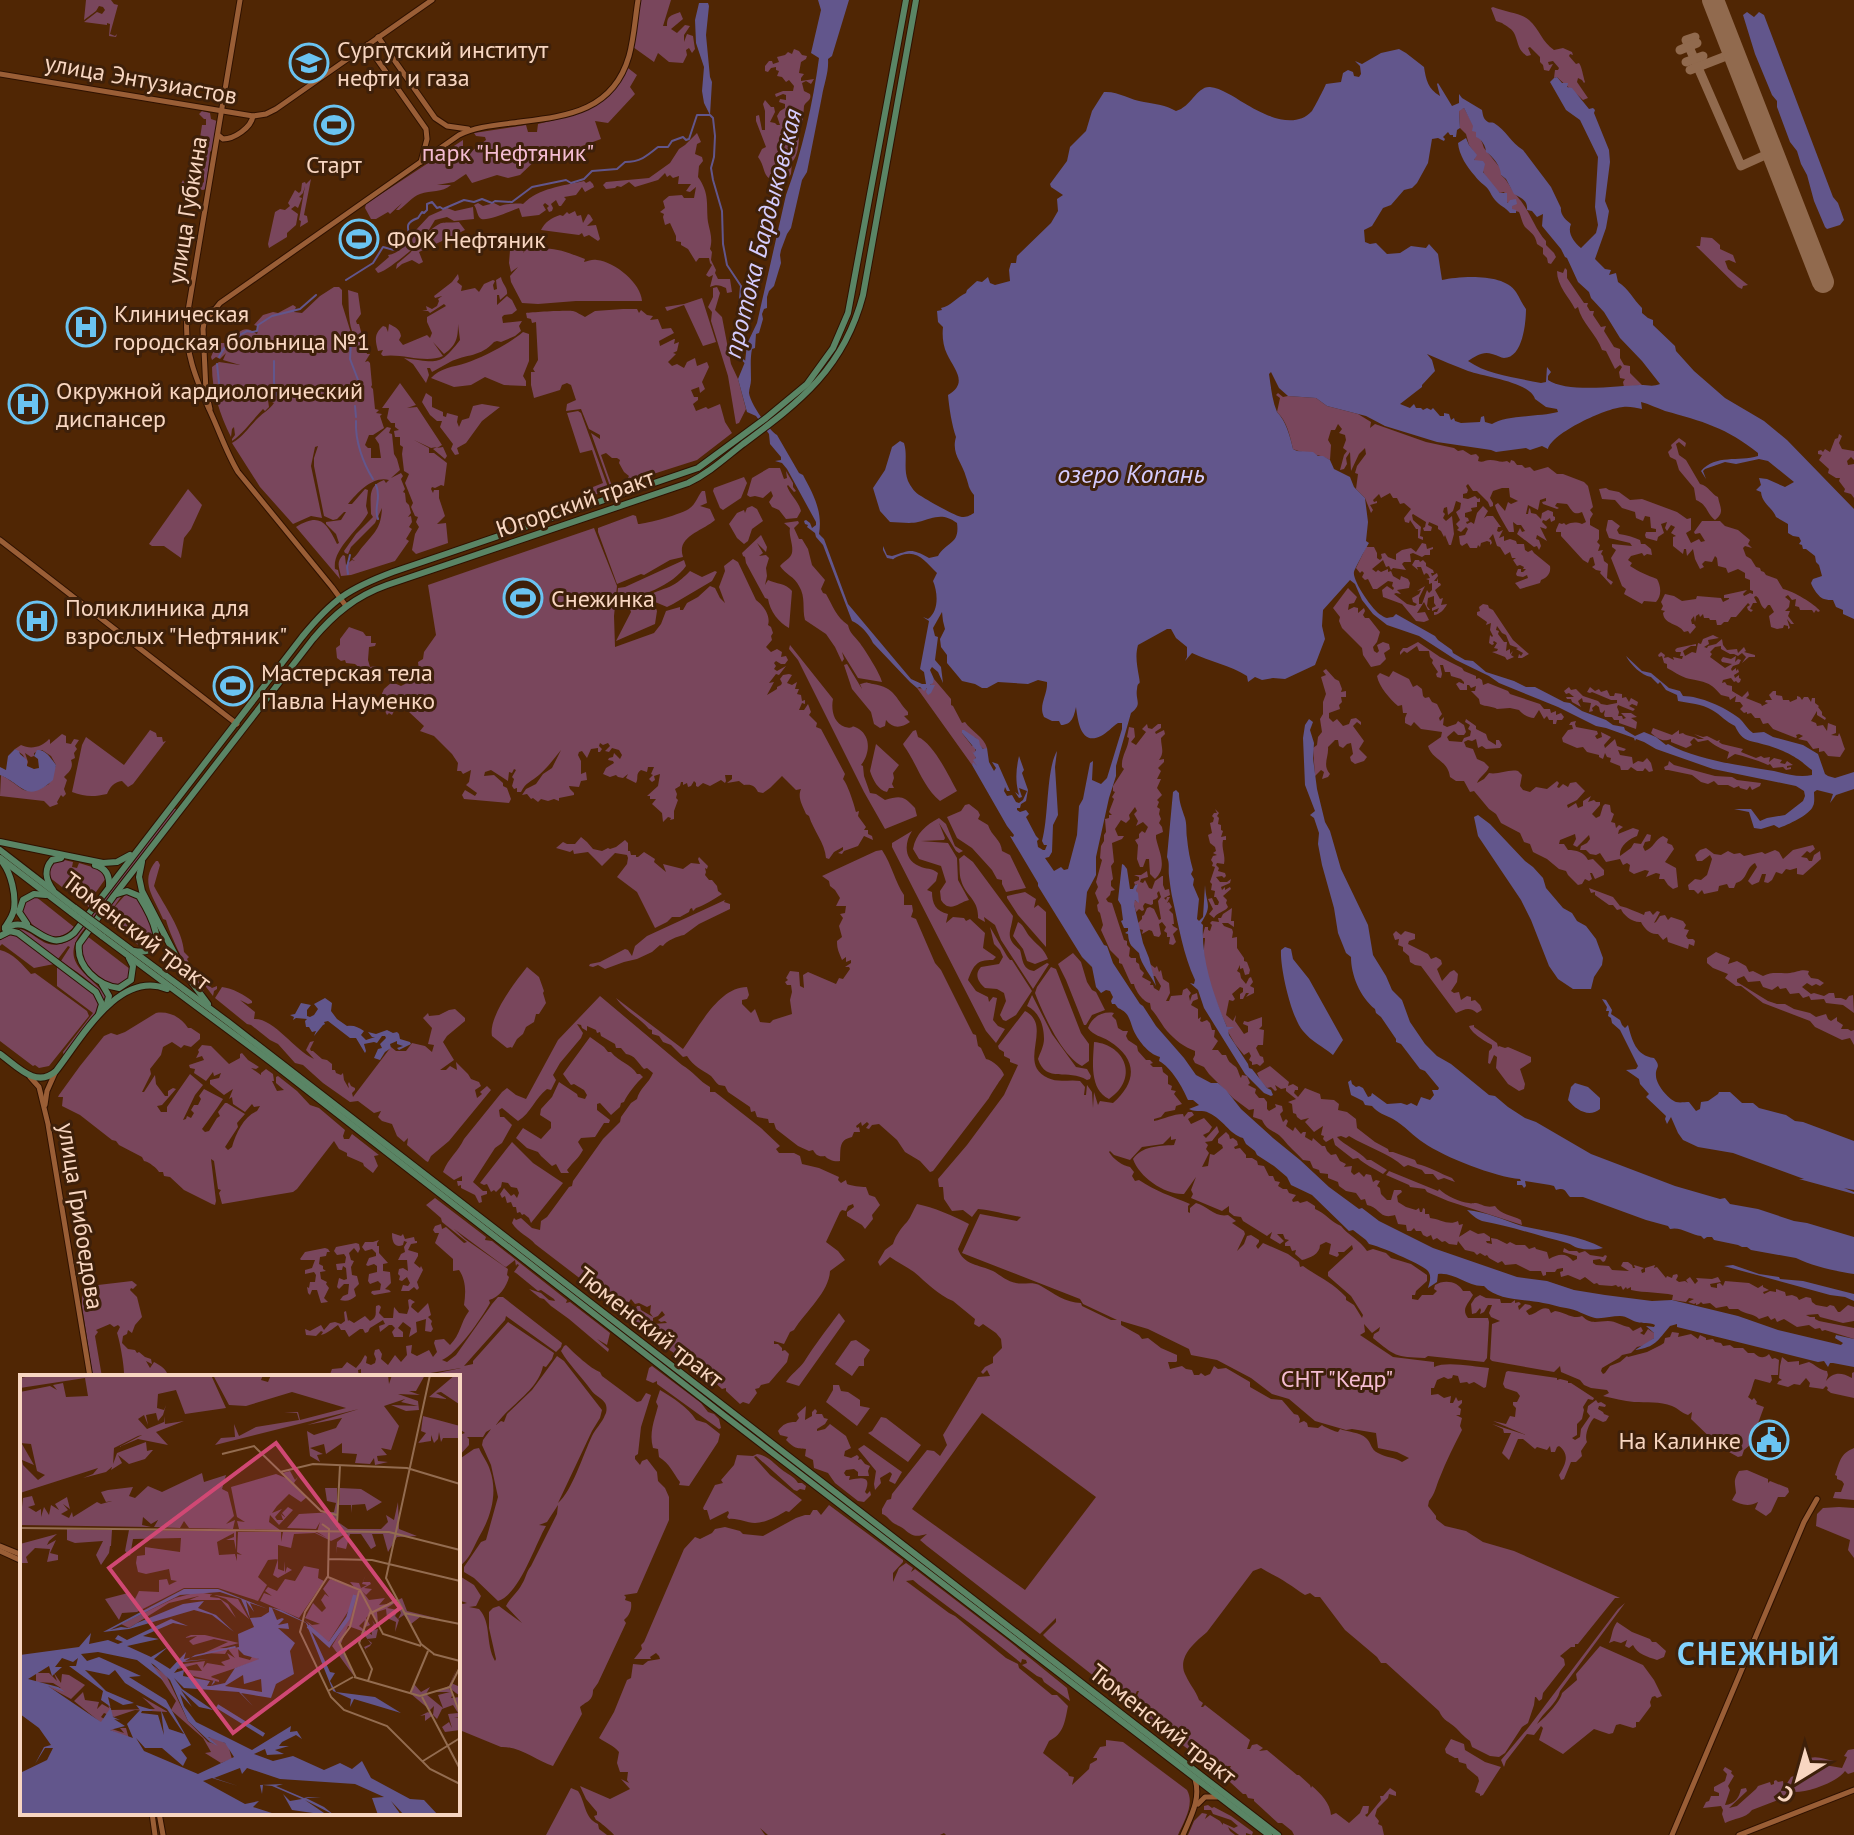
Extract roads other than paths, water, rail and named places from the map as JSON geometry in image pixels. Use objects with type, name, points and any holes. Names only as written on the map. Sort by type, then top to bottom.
[{"type":"main road","name":"улица Губкина","points":[[210,409],[199,387],[186,331],[240,0]]},
{"type":"main road","name":"улица Энтузиастов","points":[[0,74],[262,116],[432,0]]},
{"type":"main road","points":[[186,331],[191,325],[204,323],[227,297],[459,135],[473,129],[575,113],[600,99],[618,79],[626,64],[638,0]]},
{"type":"main road","name":"Югорский тракт","points":[[794,400],[823,363],[846,322],[906,0]]},
{"type":"main road","name":"Югорский тракт","points":[[36,932],[56,941],[74,933],[144,858],[320,631],[346,606],[366,593],[387,585],[697,479],[818,382],[849,336],[861,304],[916,0]]},
{"type":"main road","points":[[378,37],[435,118],[447,126],[473,129]]},
{"type":"main road","points":[[367,45],[426,129],[427,139],[421,163]]},
{"type":"main road","points":[[218,134],[223,139],[229,139],[249,126],[253,116]]},
{"type":"main road","points":[[189,307],[198,316],[213,310]]},
{"type":"main road","points":[[198,325],[210,409],[230,459],[346,606]]},
{"type":"main road","points":[[188,349],[199,351],[203,346]]},
{"type":"main road","name":"Югорский тракт","points":[[100,981],[83,965],[78,950],[81,939],[142,845],[314,623],[340,597],[393,572],[693,471],[744,439]]},
{"type":"main road","points":[[693,471],[697,479]]},
{"type":"main road","points":[[0,540],[246,728]]},
{"type":"main road","points":[[0,842],[103,863],[126,859],[142,845]]},
{"type":"main road","name":"Тюменский тракт","points":[[0,850],[184,998],[271,1062],[1269,1835]]},
{"type":"main road","points":[[36,932],[20,916],[21,904],[31,894],[52,893],[46,871],[52,860],[61,858],[103,868],[109,878],[110,893],[127,891],[139,896],[156,929],[157,938],[151,949],[144,952],[125,950]]},
{"type":"main road","points":[[144,858],[139,877],[142,891],[188,979],[211,1008],[228,1022]]},
{"type":"main road","points":[[0,859],[9,874],[14,904],[12,916],[2,933]]},
{"type":"main road","name":"Тюменский тракт","points":[[0,859],[52,893]]},
{"type":"main road","points":[[2,933],[12,924],[19,923],[36,932]]},
{"type":"main road","points":[[2,933],[18,933],[96,992],[102,1004],[97,1017]]},
{"type":"main road","points":[[100,981],[115,988],[131,980],[133,966],[125,950]]},
{"type":"main road","name":"Тюменский тракт","points":[[125,950],[228,1022],[1278,1835]]},
{"type":"main road","points":[[100,981],[109,996],[104,1010]]},
{"type":"main road","points":[[45,1110],[47,1091],[56,1071],[97,1017],[123,992],[145,984],[159,985],[184,998]]},
{"type":"main road","points":[[0,1054],[30,1076],[39,1087],[45,1110]]},
{"type":"main road","points":[[30,1076],[43,1079],[56,1071]]},
{"type":"main road","name":"улица Грибоедова","points":[[45,1110],[90,1375]]},
{"type":"main road","points":[[1672,1835],[1804,1522],[1817,1499]]},
{"type":"main road","points":[[0,1548],[20,1557]]},
{"type":"main road","points":[[1183,1835],[1198,1794],[1195,1778]]},
{"type":"main road","points":[[1739,1835],[1854,1790]]},
{"type":"main road","points":[[1193,1811],[1205,1797],[1221,1798]]},
{"type":"main road","points":[[152,1815],[155,1835]]},
{"type":"main road","points":[[159,1815],[163,1835]]},
{"type":"water","name":"озеро Копань","points":[[818,0],[849,0],[832,56],[828,59],[807,172],[802,180],[791,228],[781,250],[781,263],[774,286],[769,291],[767,308],[756,334],[755,348],[752,349],[749,393],[760,416],[777,435],[810,489],[818,510],[819,534],[824,539],[848,604],[911,679],[922,684],[926,684],[924,672],[920,669],[929,621],[923,617],[928,619],[932,616],[936,607],[933,581],[937,573],[916,555],[887,558],[883,546],[887,555],[892,556],[911,551],[929,558],[938,556],[955,539],[957,523],[942,517],[915,523],[890,522],[880,511],[873,488],[885,470],[892,447],[900,441],[904,443],[907,476],[915,492],[959,516],[967,517],[974,513],[974,495],[956,453],[948,400],[948,395],[959,381],[945,348],[943,327],[938,322],[937,311],[966,293],[977,281],[982,282],[988,277],[990,283],[995,285],[1010,281],[1011,263],[1016,263],[1017,256],[1051,223],[1058,211],[1057,199],[1063,195],[1050,184],[1067,161],[1070,147],[1086,131],[1092,111],[1104,92],[1176,111],[1201,90],[1210,87],[1269,116],[1296,120],[1312,111],[1326,84],[1341,82],[1343,73],[1348,70],[1359,77],[1360,66],[1355,61],[1362,64],[1381,53],[1399,49],[1424,67],[1428,84],[1436,93],[1440,96],[1438,83],[1452,106],[1459,103],[1459,94],[1482,110],[1486,121],[1498,126],[1523,150],[1551,187],[1562,215],[1571,224],[1572,237],[1581,248],[1596,233],[1598,225],[1595,207],[1598,157],[1580,120],[1566,110],[1550,82],[1557,77],[1562,83],[1568,83],[1567,87],[1572,88],[1589,109],[1595,110],[1610,162],[1605,201],[1609,211],[1595,259],[1605,269],[1611,270],[1609,275],[1616,273],[1618,282],[1642,308],[1642,313],[1653,320],[1653,325],[1675,346],[1694,371],[1725,398],[1764,421],[1787,440],[1854,509],[1854,619],[1843,614],[1833,600],[1826,600],[1816,592],[1811,583],[1822,576],[1815,556],[1803,549],[1799,537],[1788,533],[1788,524],[1776,517],[1763,500],[1761,492],[1756,490],[1761,485],[1759,478],[1785,487],[1794,482],[1768,461],[1759,459],[1736,464],[1725,462],[1705,469],[1706,479],[1701,471],[1713,462],[1750,458],[1758,456],[1758,453],[1736,437],[1703,422],[1641,402],[1642,409],[1615,408],[1581,422],[1559,436],[1548,449],[1542,446],[1530,450],[1496,452],[1437,442],[1385,426],[1366,416],[1327,406],[1316,398],[1288,396],[1279,388],[1271,372],[1271,389],[1277,412],[1285,424],[1293,449],[1313,452],[1330,460],[1334,469],[1350,477],[1354,487],[1365,498],[1368,522],[1366,541],[1369,543],[1354,576],[1368,602],[1383,616],[1387,618],[1396,614],[1435,636],[1453,653],[1473,661],[1486,672],[1526,687],[1535,687],[1613,725],[1624,727],[1635,736],[1644,732],[1666,745],[1720,762],[1793,775],[1812,775],[1812,770],[1789,754],[1744,738],[1735,726],[1712,710],[1678,701],[1677,695],[1640,672],[1626,656],[1642,671],[1651,673],[1683,696],[1704,700],[1727,710],[1753,733],[1764,732],[1803,745],[1818,754],[1828,776],[1835,778],[1854,772],[1854,789],[1836,795],[1830,803],[1833,794],[1817,790],[1808,813],[1779,828],[1774,825],[1754,828],[1749,812],[1734,809],[1751,809],[1760,821],[1785,815],[1803,801],[1804,791],[1796,786],[1713,769],[1656,749],[1499,683],[1419,636],[1387,625],[1373,614],[1350,580],[1323,610],[1325,639],[1315,665],[1285,679],[1262,680],[1255,677],[1248,682],[1247,676],[1240,672],[1192,653],[1185,661],[1187,647],[1171,629],[1138,645],[1138,705],[1131,713],[1116,766],[1096,857],[1096,875],[1087,892],[1085,913],[1140,1004],[1196,1075],[1218,1083],[1241,1109],[1329,1187],[1379,1221],[1433,1248],[1517,1277],[1605,1295],[1652,1301],[1672,1300],[1841,1345],[1843,1343],[1835,1338],[1836,1335],[1854,1339],[1854,1367],[1830,1363],[1828,1367],[1824,1361],[1677,1327],[1677,1324],[1670,1326],[1652,1345],[1635,1350],[1654,1338],[1654,1333],[1646,1326],[1655,1325],[1623,1316],[1595,1318],[1546,1303],[1504,1297],[1484,1286],[1444,1274],[1438,1274],[1437,1282],[1428,1288],[1430,1276],[1427,1270],[1369,1244],[1353,1230],[1349,1231],[1312,1195],[1291,1185],[1287,1177],[1257,1155],[1243,1138],[1206,1112],[1189,1109],[1199,1105],[1188,1100],[1172,1073],[1159,1061],[1160,1057],[1151,1053],[1140,1041],[1127,1014],[1112,1004],[1110,991],[1101,993],[1096,987],[1092,967],[1082,957],[1038,886],[1010,836],[1014,835],[972,765],[973,762],[977,766],[972,751],[974,753],[976,750],[962,730],[979,740],[983,749],[987,748],[989,762],[994,771],[996,768],[992,762],[998,764],[1010,791],[1005,787],[1004,791],[1019,803],[1027,791],[1019,788],[1022,797],[1019,798],[1015,792],[1019,795],[1016,775],[1019,756],[1028,790],[1026,801],[1017,810],[1026,810],[1029,814],[1026,817],[1039,839],[1038,847],[1043,850],[1047,845],[1042,841],[1049,781],[1057,751],[1058,815],[1053,825],[1052,852],[1045,858],[1054,871],[1061,867],[1068,869],[1090,763],[1093,761],[1092,780],[1101,784],[1107,778],[1122,723],[1101,736],[1089,738],[1082,731],[1076,707],[1072,719],[1065,725],[1044,717],[1042,708],[1047,682],[998,682],[982,688],[962,681],[947,663],[947,655],[941,647],[940,639],[945,629],[942,612],[933,628],[938,637],[935,660],[941,667],[943,683],[932,667],[930,670],[934,679],[930,685],[935,685],[931,693],[928,695],[927,688],[924,691],[917,688],[852,621],[823,545],[804,521],[810,523],[812,528],[816,522],[787,469],[775,461],[781,460],[781,457],[770,444],[769,434],[756,416],[747,412],[738,379],[745,362],[747,344],[757,323],[786,195],[814,92],[819,58],[811,53],[821,10]],"holes":[[[1464,108],[1473,126],[1472,131],[1476,132],[1476,137],[1496,162],[1514,194],[1524,200],[1527,210],[1537,217],[1543,214],[1542,226],[1567,258],[1578,282],[1660,384],[1592,388],[1567,386],[1548,380],[1551,372],[1547,367],[1546,382],[1541,383],[1476,366],[1468,361],[1486,353],[1504,358],[1519,346],[1526,309],[1516,292],[1510,286],[1492,279],[1471,277],[1442,280],[1438,254],[1429,244],[1426,248],[1411,246],[1400,253],[1387,254],[1376,243],[1365,242],[1364,230],[1372,226],[1383,208],[1417,183],[1428,163],[1432,139],[1444,141],[1443,137],[1448,132],[1456,137],[1460,128],[1459,111]],[[1427,354],[1468,371],[1516,384],[1546,407],[1558,412],[1505,419],[1492,424],[1485,422],[1484,416],[1480,422],[1461,423],[1454,418],[1451,420],[1449,414],[1440,416],[1433,408],[1423,410],[1414,404],[1410,408],[1400,404],[1422,387],[1435,371]]]},
{"type":"water","points":[[699,3],[708,3],[709,6],[706,35],[712,82],[710,115],[704,103],[704,67],[696,43],[695,20]]},
{"type":"water","points":[[1747,12],[1754,17],[1759,12],[1764,15],[1833,197],[1838,203],[1844,220],[1840,225],[1825,227],[1807,175],[1790,142],[1777,101],[1755,54],[1743,15]]},
{"type":"water","points":[[1466,138],[1477,155],[1474,160],[1483,161],[1483,172],[1500,193],[1507,193],[1507,202],[1516,199],[1517,204],[1512,209],[1516,213],[1510,213],[1497,202],[1466,165],[1458,143]]},
{"type":"water","points":[[1309,719],[1313,722],[1310,730],[1314,743],[1317,789],[1341,869],[1368,925],[1373,955],[1425,1044],[1489,1095],[1591,1154],[1675,1186],[1725,1198],[1730,1204],[1854,1237],[1854,1274],[1796,1258],[1751,1250],[1712,1237],[1704,1239],[1583,1197],[1570,1197],[1565,1190],[1556,1190],[1554,1186],[1525,1181],[1524,1188],[1517,1185],[1520,1179],[1484,1170],[1433,1148],[1351,1095],[1348,1082],[1351,1080],[1356,1087],[1363,1088],[1368,1097],[1372,1093],[1387,1104],[1411,1103],[1417,1106],[1421,1097],[1430,1100],[1434,1095],[1432,1090],[1439,1088],[1396,1042],[1361,992],[1351,957],[1346,953],[1338,933],[1318,844],[1319,833],[1310,815],[1315,811],[1305,785],[1303,738]]},
{"type":"water","points":[[15,749],[27,760],[27,766],[34,769],[39,768],[38,759],[34,756],[37,750],[45,752],[56,765],[53,780],[31,792],[0,775],[0,767],[6,770],[8,756]]},
{"type":"water","points":[[1176,790],[1186,821],[1191,874],[1199,899],[1199,921],[1203,917],[1205,885],[1208,908],[1201,923],[1206,964],[1213,989],[1227,1027],[1234,1027],[1228,1030],[1229,1035],[1249,1068],[1271,1090],[1271,1096],[1245,1074],[1204,1008],[1198,990],[1190,983],[1194,984],[1195,980],[1179,931],[1167,857],[1173,792]]},
{"type":"water","points":[[1478,815],[1533,867],[1563,908],[1586,926],[1596,939],[1603,958],[1591,989],[1573,989],[1558,979],[1549,966],[1521,900],[1478,836],[1474,817]]},
{"type":"water","points":[[1122,864],[1127,869],[1130,889],[1138,884],[1139,903],[1135,900],[1134,904],[1156,986],[1125,933],[1128,928],[1124,928],[1121,921],[1118,900]]},
{"type":"water","points":[[1285,947],[1291,949],[1293,959],[1309,979],[1343,1040],[1333,1055],[1306,1035],[1294,1015],[1282,968],[1281,950]]},
{"type":"water","points":[[325,998],[332,1003],[331,1011],[337,1019],[364,1031],[361,1035],[366,1040],[375,1037],[368,1032],[376,1034],[387,1030],[397,1032],[400,1039],[411,1044],[399,1050],[397,1048],[403,1046],[397,1041],[390,1044],[391,1048],[380,1060],[374,1058],[378,1049],[382,1048],[380,1044],[385,1036],[377,1043],[364,1044],[365,1053],[356,1038],[350,1038],[328,1021],[314,1036],[316,1031],[312,1032],[306,1027],[307,1019],[293,1020],[294,1017],[290,1015],[295,1014],[301,1003],[311,1005],[307,1010],[310,1017],[318,1009],[314,1004]]},
{"type":"water","points":[[1602,999],[1606,1000],[1611,1014],[1625,1028],[1628,1025],[1639,1051],[1654,1058],[1658,1065],[1658,1083],[1673,1100],[1689,1102],[1696,1111],[1700,1109],[1701,1102],[1708,1101],[1719,1092],[1730,1092],[1742,1103],[1753,1103],[1759,1108],[1854,1141],[1854,1190],[1844,1188],[1854,1194],[1799,1179],[1804,1179],[1733,1153],[1698,1147],[1683,1140],[1671,1117],[1667,1124],[1666,1116],[1646,1097],[1649,1094],[1639,1079],[1626,1070],[1638,1066],[1620,1030],[1608,1016],[1609,1011],[1606,1011]]},
{"type":"water","points":[[1575,1083],[1588,1087],[1600,1098],[1600,1109],[1587,1113],[1571,1104],[1568,1100]]},
{"type":"water","points":[[1467,1210],[1574,1237],[1603,1248],[1578,1248],[1482,1221]]},
{"type":"water","points":[[1733,1265],[1759,1274],[1854,1294],[1854,1301],[1724,1266]]},
{"type":"waterway","name":"протока Бардыковская","points":[[346,280],[373,263],[383,247],[394,250],[403,245],[410,237],[408,224],[427,210],[427,204],[432,202],[443,209],[464,200],[512,202],[532,187],[566,180],[571,183],[584,179],[592,171],[617,169],[625,162],[643,158],[658,147],[668,147],[672,141],[683,137],[689,139],[697,115],[710,115],[715,136],[711,168],[722,211],[727,265],[741,286],[737,347],[746,363]]},
{"type":"waterway","points":[[219,357],[238,336],[247,331],[257,331],[258,325],[272,316],[300,309],[316,295]]},
{"type":"waterway","points":[[351,342],[350,359],[360,385],[358,393]]},
{"type":"waterway","points":[[274,361],[276,395]]},
{"type":"waterway","points":[[217,364],[219,383]]},
{"type":"waterway","points":[[355,406],[356,417]]},
{"type":"waterway","points":[[356,421],[360,452],[373,479]]},
{"type":"waterway","points":[[376,485],[378,519]]},
{"type":"waterway","points":[[348,574],[350,555]]},
{"type":"place","name":"Сургутский институт нефти и газа","points":[[309,63]]},
{"type":"place","name":"Старт","points":[[334,125]]},
{"type":"place","name":"ФОК Нефтяник","points":[[359,239]]},
{"type":"place","name":"Клиническая городская больница №1","points":[[86,327]]},
{"type":"place","name":"Окружной кардиологический диспансер","points":[[28,404]]},
{"type":"place","name":"Снежинка","points":[[523,598]]},
{"type":"place","name":"Поликлиника для взрослых \"Нефтяник\"","points":[[37,621]]},
{"type":"place","name":"Мастерская тела Павла Науменко","points":[[233,686]]},
{"type":"place","name":"На Калинке","points":[[1769,1440]]},
{"type":"district","name":"СНЕЖНЫЙ","points":[[1759,1653]]},
{"type":"park label","name":"парк \"Нефтяник\"","points":[[508,152]]},
{"type":"park label","name":"СНТ \"Кедр\"","points":[[1337,1378]]}]
